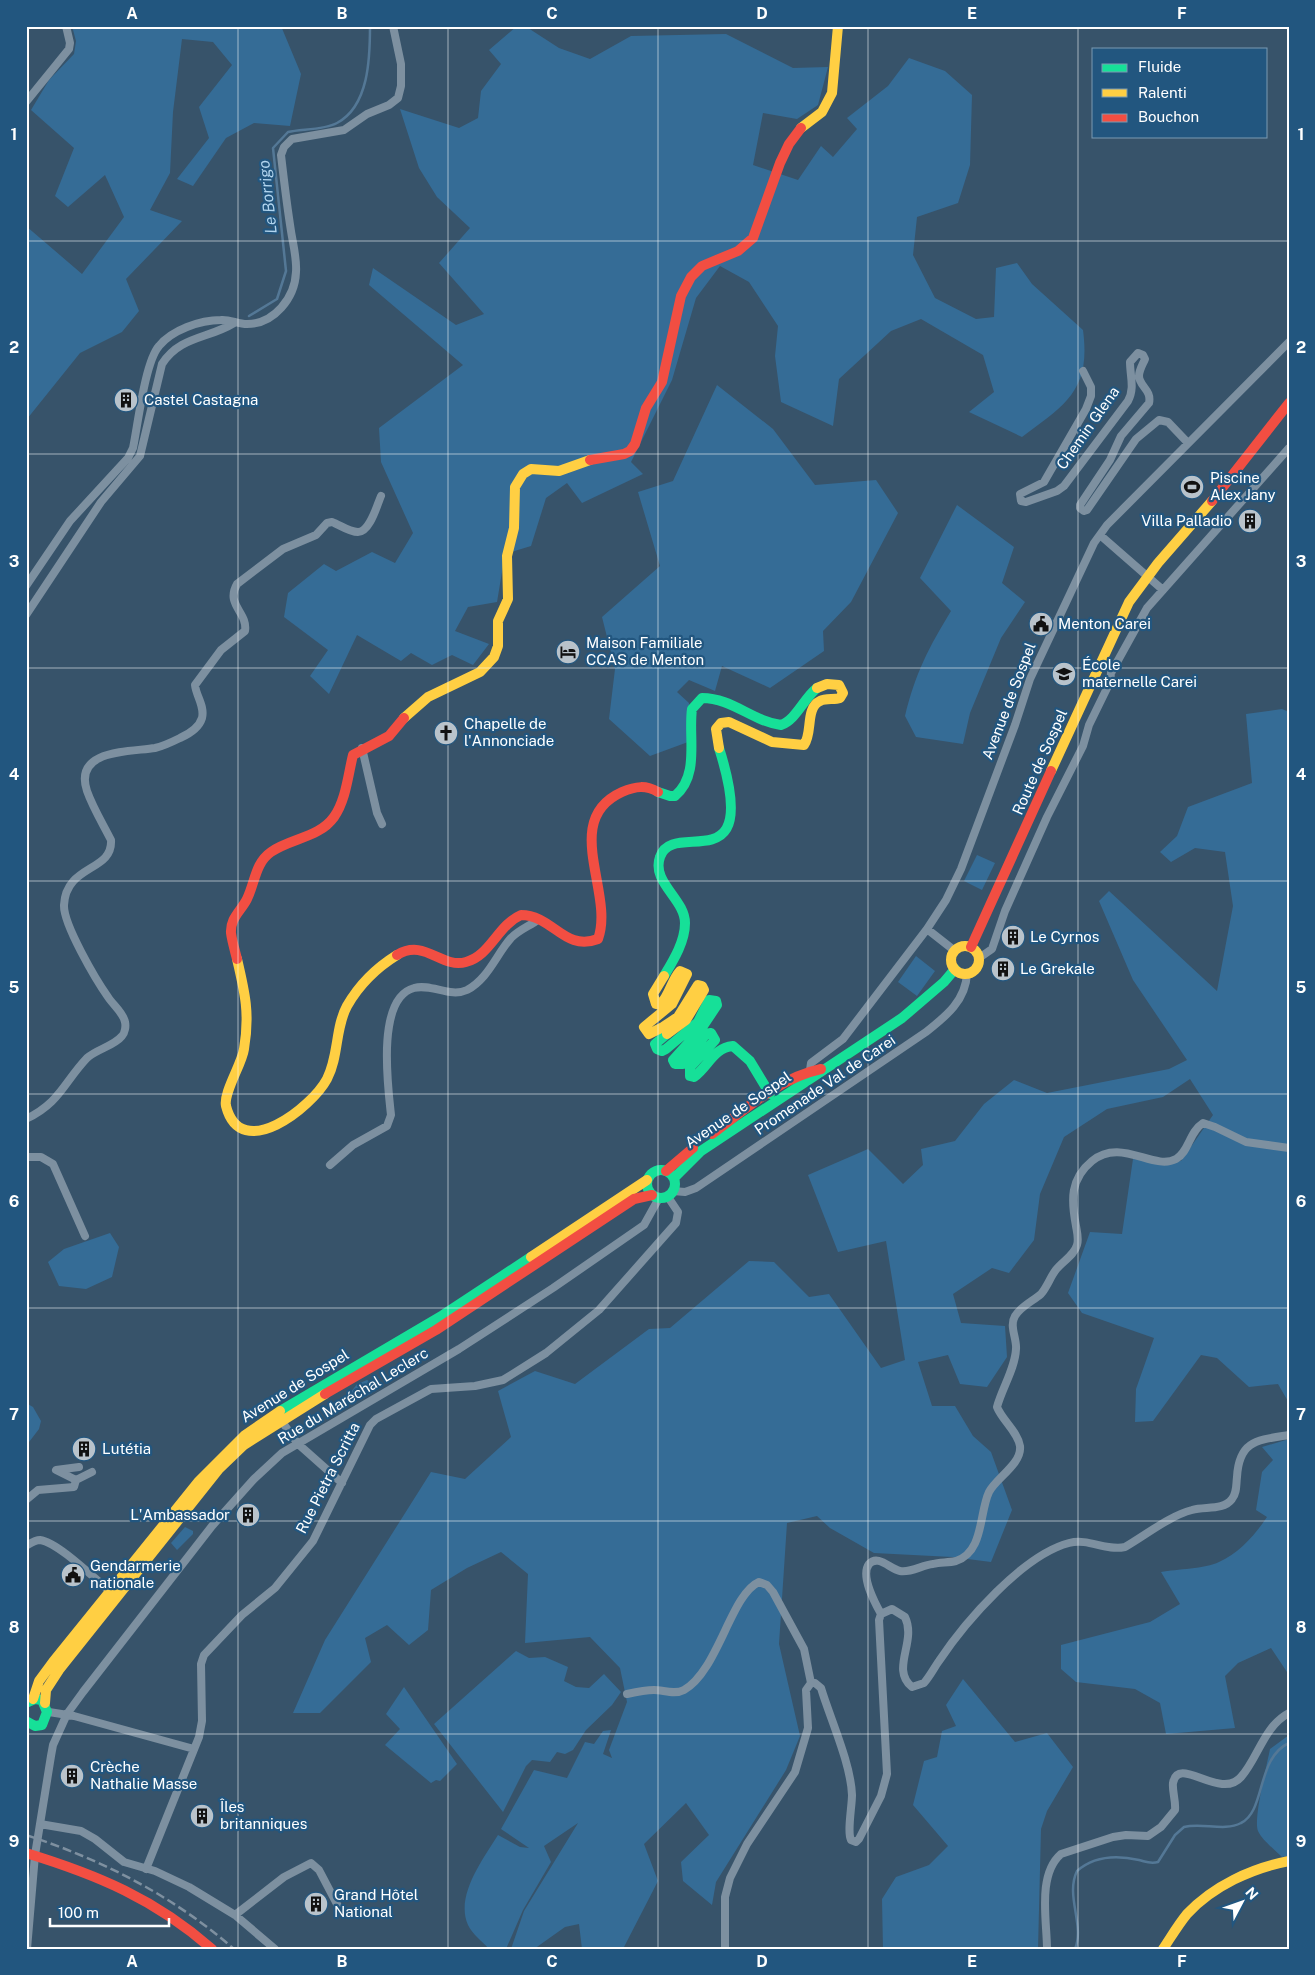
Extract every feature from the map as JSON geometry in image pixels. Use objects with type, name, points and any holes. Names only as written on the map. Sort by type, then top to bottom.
[{"type":"street","points":[[26,102],[69,49],[70,42],[66,26]]},
{"type":"street","points":[[26,586],[70,521],[128,458],[133,448],[151,360],[160,345],[175,333],[187,328],[221,320],[234,323],[258,323],[274,314],[287,302],[294,290],[297,270],[281,156],[284,146],[292,139],[344,130],[367,114],[389,105],[398,98],[401,86],[401,64],[393,26]]},
{"type":"street","points":[[770,1094],[752,1063],[745,1054],[733,1046],[718,1049],[709,1057],[699,1074],[694,1077],[690,1076],[690,1067],[715,1040],[711,1033],[706,1034],[683,1064],[675,1064],[673,1060],[675,1056],[688,1044],[713,1013],[717,1005],[716,1001],[712,999],[709,1000],[703,1015],[692,1028],[666,1049],[662,1051],[657,1049],[655,1044],[659,1039],[686,1020],[704,990],[702,986],[698,985],[694,989],[683,1011],[675,1018],[654,1032],[649,1034],[645,1031],[644,1027],[647,1022],[672,1004],[687,974],[680,971],[676,974],[664,1001],[656,1004],[653,994],[681,942],[685,922],[680,907],[661,877],[659,858],[663,852],[678,843],[715,840],[725,834],[729,826],[730,786],[716,737],[716,729],[722,723],[728,722],[772,742],[804,745],[811,736],[812,711],[820,701],[840,698],[843,693],[839,685],[833,684],[811,692],[804,697],[793,718],[787,724],[780,725],[714,696],[702,698],[692,709],[690,763],[681,790],[676,795],[668,797],[644,786],[638,787],[610,797],[603,802],[598,811],[592,839],[599,888],[601,932],[598,939],[586,943],[568,938],[533,915],[523,914],[514,918],[480,954],[466,963],[458,963],[415,948],[403,951],[389,960],[364,982],[346,1008],[341,1020],[338,1047],[332,1067],[314,1097],[272,1129],[254,1132],[243,1128],[230,1118],[225,1102],[244,1050],[248,1005],[231,932],[235,916],[247,899],[258,867],[269,853],[290,841],[312,834],[333,818],[344,794],[353,755],[362,748],[384,739],[418,704],[480,672],[494,657],[498,646],[498,621],[508,599],[507,556],[514,528],[516,487],[523,474],[531,469],[559,471],[586,461],[624,454],[635,444],[646,408],[662,382],[681,296],[686,285],[693,274],[705,264],[746,245],[753,238],[765,201],[794,136],[819,116],[830,101],[833,88],[834,45],[838,26]]},
{"type":"street","points":[[26,615],[101,502],[140,456],[162,364],[169,353],[182,344],[223,330],[234,323]]},
{"type":"street","name":"Avenue de Sospel","points":[[810,1070],[811,1063],[843,1039],[946,900],[961,869],[1016,725],[1030,679],[1100,535],[1107,525],[1289,342]]},
{"type":"street","name":"Chemin Glena","points":[[1083,371],[1091,387],[1091,396],[1086,409],[1044,482],[1020,494],[1021,501],[1026,502],[1057,491],[1070,478],[1128,402],[1132,394],[1130,362],[1138,353],[1144,355],[1145,359],[1139,379],[1151,396],[1150,402],[1121,436],[1110,460],[1080,505],[1080,508],[1084,511],[1087,510],[1136,439],[1159,420],[1168,422],[1188,443]]},
{"type":"street","name":"Route de Sospel","points":[[971,947],[1129,602],[1147,577],[1236,473],[1289,404]]},
{"type":"street","points":[[979,958],[971,947],[961,946],[955,951],[952,958],[955,969],[967,974],[975,970],[979,958],[992,949],[1005,911],[1062,784],[1080,753],[1089,724],[1110,682],[1111,673],[1134,629],[1147,608],[1289,448]]},
{"type":"street","points":[[26,1119],[58,1097],[88,1057],[122,1037],[125,1031],[125,1022],[107,996],[77,941],[64,908],[73,879],[81,872],[103,861],[109,855],[112,848],[111,840],[87,790],[85,779],[91,764],[97,758],[107,754],[164,746],[187,735],[199,725],[203,710],[195,685],[221,650],[245,631],[244,618],[234,599],[233,592],[237,584],[283,549],[316,535],[327,523],[332,522],[358,532],[363,531],[381,496]]},
{"type":"street","points":[[1100,535],[1163,590]]},
{"type":"street","points":[[362,748],[377,813],[382,824]]},
{"type":"street","points":[[330,1165],[353,1145],[387,1126],[390,1121],[385,1052],[394,1007],[399,999],[414,988],[458,993],[466,990],[486,974],[519,931],[539,919]]},
{"type":"street","points":[[927,928],[955,951]]},
{"type":"street","name":"Avenue de Sospel","points":[[674,1178],[701,1150],[813,1078],[821,1069],[902,1018],[944,982],[955,969]]},
{"type":"street","name":"Promenade Val de Carei","points":[[663,1195],[685,1192],[696,1188],[926,1032],[946,1016],[960,999],[965,990],[967,974]]},
{"type":"street","name":"Avenue de Sospel","points":[[666,1171],[695,1146],[770,1094],[810,1070],[821,1069]]},
{"type":"street","points":[[811,1683],[815,1683],[821,1688],[852,1783],[852,1813],[848,1835],[851,1840],[856,1842],[882,1796],[887,1774],[880,1675],[879,1620],[881,1614],[867,1578],[866,1570],[870,1564],[880,1561],[899,1571],[910,1571],[931,1564],[957,1561],[965,1555],[979,1534],[985,1501],[990,1489],[1019,1454],[1020,1446],[1016,1436],[997,1407],[1015,1359],[1017,1348],[1013,1325],[1015,1316],[1042,1292],[1056,1270],[1077,1246],[1078,1237],[1071,1202],[1079,1173],[1093,1159],[1110,1152],[1126,1152],[1158,1161],[1175,1159],[1184,1152],[1194,1129],[1203,1123],[1246,1142],[1289,1148]]},
{"type":"street","points":[[26,1157],[41,1156],[52,1164],[86,1236]]},
{"type":"street","points":[[666,1171],[674,1178],[663,1195],[648,1188],[648,1180],[652,1173],[666,1171]]},
{"type":"street","name":"Avenue de Sospel","points":[[279,1417],[443,1315],[648,1180]]},
{"type":"street","name":"Avenue de Sospel","points":[[47,1707],[46,1690],[59,1670],[170,1515],[213,1464],[238,1440],[444,1325],[634,1199],[663,1195]]},
{"type":"street","name":"Rue du Maréchal Leclerc","points":[[27,1949],[31,1854],[40,1824],[50,1756],[60,1728],[67,1714],[148,1606],[218,1520],[254,1479],[297,1443],[458,1349],[553,1288],[644,1225],[663,1195]]},
{"type":"street","name":"Rue Pietra Scritta","points":[[146,1869],[194,1749],[202,1721],[201,1664],[204,1655],[242,1615],[275,1588],[313,1541],[364,1436],[376,1419],[431,1389],[475,1386],[503,1380],[546,1353],[599,1310],[676,1222],[678,1212],[663,1195]]},
{"type":"street","points":[[279,1417],[297,1443],[342,1483]]},
{"type":"street","points":[[881,1614],[892,1610],[905,1617],[910,1632],[902,1671],[905,1681],[912,1686],[924,1683],[944,1654],[997,1592],[1037,1558],[1052,1549],[1071,1542],[1084,1541],[1116,1549],[1125,1547],[1193,1510],[1223,1506],[1232,1500],[1236,1491],[1240,1455],[1246,1448],[1257,1441],[1289,1435]]},
{"type":"street","points":[[76,1480],[56,1470],[79,1467]]},
{"type":"street","points":[[26,1500],[38,1490],[74,1487],[76,1480],[92,1472]]},
{"type":"street","points":[[26,1546],[33,1541],[45,1542],[66,1555],[114,1594]]},
{"type":"street","points":[[627,1694],[654,1690],[682,1691],[692,1685],[724,1636],[744,1593],[751,1585],[759,1582],[767,1585],[773,1592],[804,1648],[811,1683],[806,1690],[808,1728],[795,1772],[748,1844],[730,1878],[725,1897],[725,1949]]},
{"type":"street","name":"Avenue de Sospel","points":[[30,1701],[45,1672],[114,1594]]},
{"type":"street","points":[[30,1701],[67,1714],[194,1749]]},
{"type":"street","points":[[26,1734],[30,1724],[43,1723],[47,1707]]},
{"type":"street","points":[[1047,1949],[1046,1892],[1051,1867],[1055,1859],[1061,1854],[1113,1838],[1126,1835],[1148,1836],[1154,1833],[1176,1810],[1173,1782],[1176,1776],[1182,1773],[1191,1774],[1220,1785],[1233,1784],[1246,1771],[1257,1749],[1277,1722],[1289,1713]]},
{"type":"street","points":[[40,1824],[68,1827],[81,1831],[124,1862],[189,1887],[234,1915],[275,1949]]},
{"type":"street","points":[[31,1854],[126,1887],[182,1923],[212,1949]]},
{"type":"street","points":[[1163,1949],[1181,1921],[1205,1899],[1251,1872],[1274,1863],[1289,1861]]},
{"type":"street","points":[[234,1915],[284,1877],[311,1863],[319,1870],[339,1908]]},
{"type":"shaded area","points":[[72,26],[281,26],[301,74],[290,126],[254,123],[226,138],[193,186],[177,179],[209,138],[199,107],[232,65],[213,42],[182,39],[173,112],[170,173],[150,210],[182,221],[126,279],[139,311],[122,332],[80,353],[27,419],[26,429],[26,226],[82,274],[124,217],[105,175],[68,207],[55,196],[74,148],[31,110],[49,80],[74,54],[76,41]]},
{"type":"shaded area","points":[[517,26],[525,26],[559,48],[590,59],[631,36],[726,34],[793,68],[828,67],[818,105],[797,119],[763,113],[753,165],[798,180],[821,146],[833,157],[857,129],[847,118],[888,86],[909,58],[945,71],[972,95],[970,165],[958,203],[917,217],[913,255],[935,298],[976,319],[994,317],[996,268],[1017,263],[1032,284],[1083,330],[1083,367],[1079,382],[1063,404],[1022,437],[969,412],[994,392],[983,355],[921,319],[891,331],[839,379],[833,426],[781,402],[775,356],[778,326],[749,282],[720,266],[696,298],[672,380],[631,462],[643,474],[582,503],[567,483],[546,498],[531,546],[505,554],[497,602],[468,607],[455,631],[489,644],[473,665],[452,655],[432,665],[411,653],[401,661],[357,635],[329,694],[310,676],[328,650],[284,617],[288,593],[324,564],[336,571],[372,552],[395,563],[413,533],[381,462],[379,428],[463,365],[369,285],[373,268],[456,325],[484,314],[439,263],[470,228],[437,197],[419,168],[400,109],[459,128],[478,118],[481,91],[501,64],[489,50]]},
{"type":"shaded area","points":[[717,385],[773,429],[815,485],[876,480],[898,513],[851,602],[823,631],[824,651],[770,688],[722,666],[715,691],[689,680],[677,692],[689,703],[688,742],[650,756],[609,719],[615,669],[602,617],[660,566],[638,492],[673,481]]},
{"type":"shaded area","points":[[957,505],[1014,547],[1002,583],[1025,602],[1001,638],[970,713],[963,744],[916,737],[905,716],[913,687],[924,661],[951,611],[920,578]]},
{"type":"shaded area","points":[[1282,709],[1289,712],[1289,1403],[1278,1384],[1249,1387],[1217,1358],[1201,1355],[1153,1421],[1135,1422],[1136,1389],[1154,1338],[1082,1313],[1068,1293],[1090,1232],[1122,1234],[1133,1159],[1181,1161],[1213,1115],[1190,1079],[1163,1097],[1107,1109],[1064,1137],[1040,1194],[1034,1240],[1009,1273],[992,1268],[953,1294],[961,1323],[1005,1326],[1007,1357],[987,1387],[960,1384],[948,1355],[918,1362],[932,1406],[955,1406],[973,1436],[991,1452],[1012,1510],[991,1562],[952,1557],[874,1553],[830,1528],[817,1516],[787,1523],[779,1644],[800,1736],[786,1770],[716,1882],[712,1905],[683,1881],[681,1862],[709,1835],[686,1803],[644,1844],[658,1881],[624,1947],[582,1949],[579,1924],[565,1927],[534,1949],[511,1949],[524,1911],[578,1823],[544,1846],[551,1862],[523,1910],[506,1949],[489,1949],[470,1928],[465,1914],[468,1890],[478,1866],[498,1835],[520,1847],[529,1848],[501,1829],[534,1770],[567,1778],[585,1742],[594,1744],[603,1731],[611,1730],[603,1754],[612,1758],[609,1750],[627,1702],[620,1668],[590,1637],[525,1643],[528,1574],[501,1552],[467,1568],[431,1590],[428,1630],[409,1645],[387,1625],[365,1638],[371,1662],[320,1713],[293,1713],[325,1640],[431,1472],[465,1479],[511,1437],[498,1391],[535,1371],[575,1384],[649,1329],[670,1328],[749,1261],[774,1262],[809,1297],[829,1294],[881,1368],[905,1360],[886,1241],[838,1252],[808,1175],[868,1149],[903,1184],[923,1165],[921,1149],[955,1141],[984,1104],[1014,1080],[1047,1093],[1169,1069],[1187,1060],[1133,980],[1099,901],[1109,891],[1217,991],[1233,906],[1225,852],[1195,848],[1171,862],[1160,852],[1177,836],[1188,807],[1252,783],[1246,714]]},
{"type":"shaded area","points":[[977,855],[995,863],[982,890],[964,881]]},
{"type":"shaded area","points":[[916,956],[935,971],[917,996],[898,982]]},
{"type":"shaded area","points":[[110,1233],[119,1247],[112,1277],[86,1289],[59,1286],[48,1262],[64,1249]]},
{"type":"shaded area","points":[[367,1380],[375,1385],[372,1393],[361,1399],[353,1398],[351,1392],[357,1384]]},
{"type":"shaded area","points":[[26,1403],[33,1407],[41,1421],[39,1429],[26,1446]]},
{"type":"shaded area","points":[[1289,1439],[1289,1675],[1271,1648],[1238,1663],[1225,1676],[1235,1728],[1166,1734],[1160,1703],[1135,1689],[1076,1682],[1061,1669],[1061,1645],[1150,1622],[1180,1604],[1161,1572],[1213,1564],[1233,1554],[1246,1543],[1267,1517],[1256,1510],[1262,1472],[1273,1460],[1262,1447]]},
{"type":"shaded area","points":[[185,1527],[193,1531],[193,1534],[177,1550],[171,1543]]},
{"type":"shaded area","points":[[516,1651],[529,1658],[545,1657],[568,1667],[564,1681],[576,1687],[589,1688],[604,1674],[621,1692],[612,1705],[586,1730],[573,1750],[565,1754],[557,1752],[550,1762],[532,1760],[526,1766],[503,1812],[434,1724]]},
{"type":"shaded area","points":[[963,1679],[1015,1742],[1047,1733],[1073,1767],[1047,1811],[1041,1829],[1038,1949],[883,1949],[882,1899],[896,1877],[929,1865],[948,1846],[913,1805],[924,1761],[937,1757],[942,1731],[956,1726],[946,1705]]},
{"type":"shaded area","points":[[404,1687],[457,1764],[440,1781],[436,1780],[431,1783],[385,1745],[400,1729],[386,1714]]},
{"type":"shaded area","points":[[1289,1735],[1289,1856],[1282,1857],[1258,1831],[1257,1815],[1270,1749]]},
{"type":"waterway","name":"Le Borrigo","points":[[249,316],[277,299],[286,271],[273,148],[288,132],[332,125],[348,115],[356,105],[366,80],[370,26]]},
{"type":"waterway","points":[[1075,1949],[1078,1930],[1073,1890],[1077,1871],[1091,1862],[1114,1857],[1131,1858],[1151,1863],[1158,1862],[1175,1835],[1184,1827],[1227,1827],[1241,1823],[1249,1817],[1254,1808],[1271,1760],[1278,1750],[1289,1743]]},
{"type":"railway","points":[[26,1835],[110,1868],[162,1896],[187,1912],[234,1949]]},
{"type":"traffic: fast","points":[[658,792],[675,796],[683,787],[688,777],[691,755],[692,709],[702,698],[733,705],[761,719],[781,725],[796,714],[817,688]]},
{"type":"traffic: fast","points":[[664,976],[681,944],[685,923],[684,914],[680,906],[660,874],[658,866],[660,857],[668,847],[681,843],[711,840],[723,833],[730,818],[730,791],[719,748]]},
{"type":"traffic: fast","points":[[674,1178],[701,1151],[902,1018],[944,982],[955,969]]},
{"type":"traffic: fast","points":[[667,1034],[655,1044],[657,1049],[662,1051],[666,1049],[698,1022],[709,1000],[716,1001],[717,1005],[701,1029],[673,1060],[675,1064],[683,1064],[706,1034],[711,1033],[715,1040],[690,1067],[690,1076],[694,1077],[699,1073],[721,1050],[733,1046],[750,1061],[770,1094]]},
{"type":"traffic: fast","points":[[661,1170],[671,1174],[675,1184],[671,1194],[661,1198],[651,1194],[647,1184],[651,1174],[661,1170]]},
{"type":"traffic: fast","points":[[280,1411],[443,1315],[531,1257]]},
{"type":"traffic: fast","points":[[26,1703],[35,1699],[42,1700],[47,1712],[42,1725],[35,1726],[26,1721]]},
{"type":"traffic: slow","points":[[801,128],[822,112],[832,93],[838,26]]},
{"type":"traffic: slow","points":[[404,718],[428,697],[480,672],[494,657],[498,646],[498,621],[508,599],[507,556],[514,528],[515,487],[523,474],[531,469],[559,471],[590,460]]},
{"type":"traffic: slow","points":[[1051,771],[1129,602],[1158,563],[1212,501]]},
{"type":"traffic: slow","points":[[719,748],[716,729],[721,723],[729,722],[772,742],[804,745],[807,740],[812,709],[815,704],[822,700],[840,698],[843,693],[839,685],[827,684],[817,688]]},
{"type":"traffic: slow","points":[[965,946],[975,950],[979,960],[975,970],[965,974],[955,970],[951,960],[955,950],[965,946]]},
{"type":"traffic: slow","points":[[237,959],[246,1004],[247,1025],[243,1055],[227,1094],[226,1106],[234,1123],[246,1130],[261,1130],[276,1125],[292,1115],[319,1091],[331,1070],[340,1023],[347,1006],[369,978],[397,955]]},
{"type":"traffic: slow","points":[[664,976],[653,994],[656,1004],[660,1005],[680,971],[687,974],[672,1004],[644,1027],[649,1034],[678,1017],[698,985],[702,986],[704,990],[686,1020],[667,1034]]},
{"type":"traffic: slow","points":[[531,1257],[647,1180]]},
{"type":"traffic: slow","points":[[45,1703],[46,1690],[59,1670],[219,1469],[244,1445],[325,1394]]},
{"type":"traffic: slow","points":[[33,1699],[39,1681],[53,1662],[199,1481],[245,1435],[280,1411]]},
{"type":"traffic: slow","points":[[1163,1949],[1187,1914],[1209,1895],[1247,1873],[1289,1861]]},
{"type":"traffic: jam","points":[[590,460],[624,454],[630,451],[635,444],[646,408],[662,382],[681,296],[691,277],[702,266],[738,251],[753,238],[780,163],[789,144],[801,128]]},
{"type":"traffic: jam","points":[[1212,501],[1289,403]]},
{"type":"traffic: jam","points":[[237,959],[231,933],[232,923],[250,893],[258,867],[271,852],[279,847],[313,834],[328,824],[341,803],[353,755],[389,736],[404,718]]},
{"type":"traffic: jam","points":[[971,947],[1051,771]]},
{"type":"traffic: jam","points":[[397,955],[416,950],[457,963],[466,962],[481,954],[506,926],[521,915],[542,921],[576,941],[586,942],[598,939],[601,921],[600,901],[593,859],[592,839],[594,820],[604,804],[622,792],[641,787],[658,792]]},
{"type":"traffic: jam","points":[[712,1134],[777,1087],[791,1079],[821,1069]]},
{"type":"traffic: jam","points":[[666,1171],[693,1148]]},
{"type":"traffic: jam","points":[[325,1394],[436,1330],[634,1199],[652,1195]]},
{"type":"traffic: jam","points":[[26,1853],[77,1870],[125,1890],[169,1916],[212,1949]]},
{"type":"place","name":"Castel Castagna","points":[[126,400]]},
{"type":"place","name":"Piscine Alex Jany","points":[[1192,487]]},
{"type":"place","name":"Villa Palladio","points":[[1250,521]]},
{"type":"place","name":"Menton Carei","points":[[1041,624]]},
{"type":"place","name":"Maison Familiale CCAS de Menton","points":[[568,652]]},
{"type":"place","name":"École maternelle Carei","points":[[1064,674]]},
{"type":"place","name":"Chapelle de l'Annonciade","points":[[446,733]]},
{"type":"place","name":"Le Cyrnos","points":[[1013,937]]},
{"type":"place","name":"Le Grekale","points":[[1003,969]]},
{"type":"place","name":"Lutétia","points":[[84,1449]]},
{"type":"place","name":"L'Ambassador","points":[[248,1515]]},
{"type":"place","name":"Gendarmerie nationale","points":[[73,1575]]},
{"type":"place","name":"Crèche Nathalie Masse","points":[[72,1776]]},
{"type":"place","name":"Îles britanniques","points":[[202,1816]]},
{"type":"place","name":"Grand Hôtel National","points":[[316,1904]]}]
